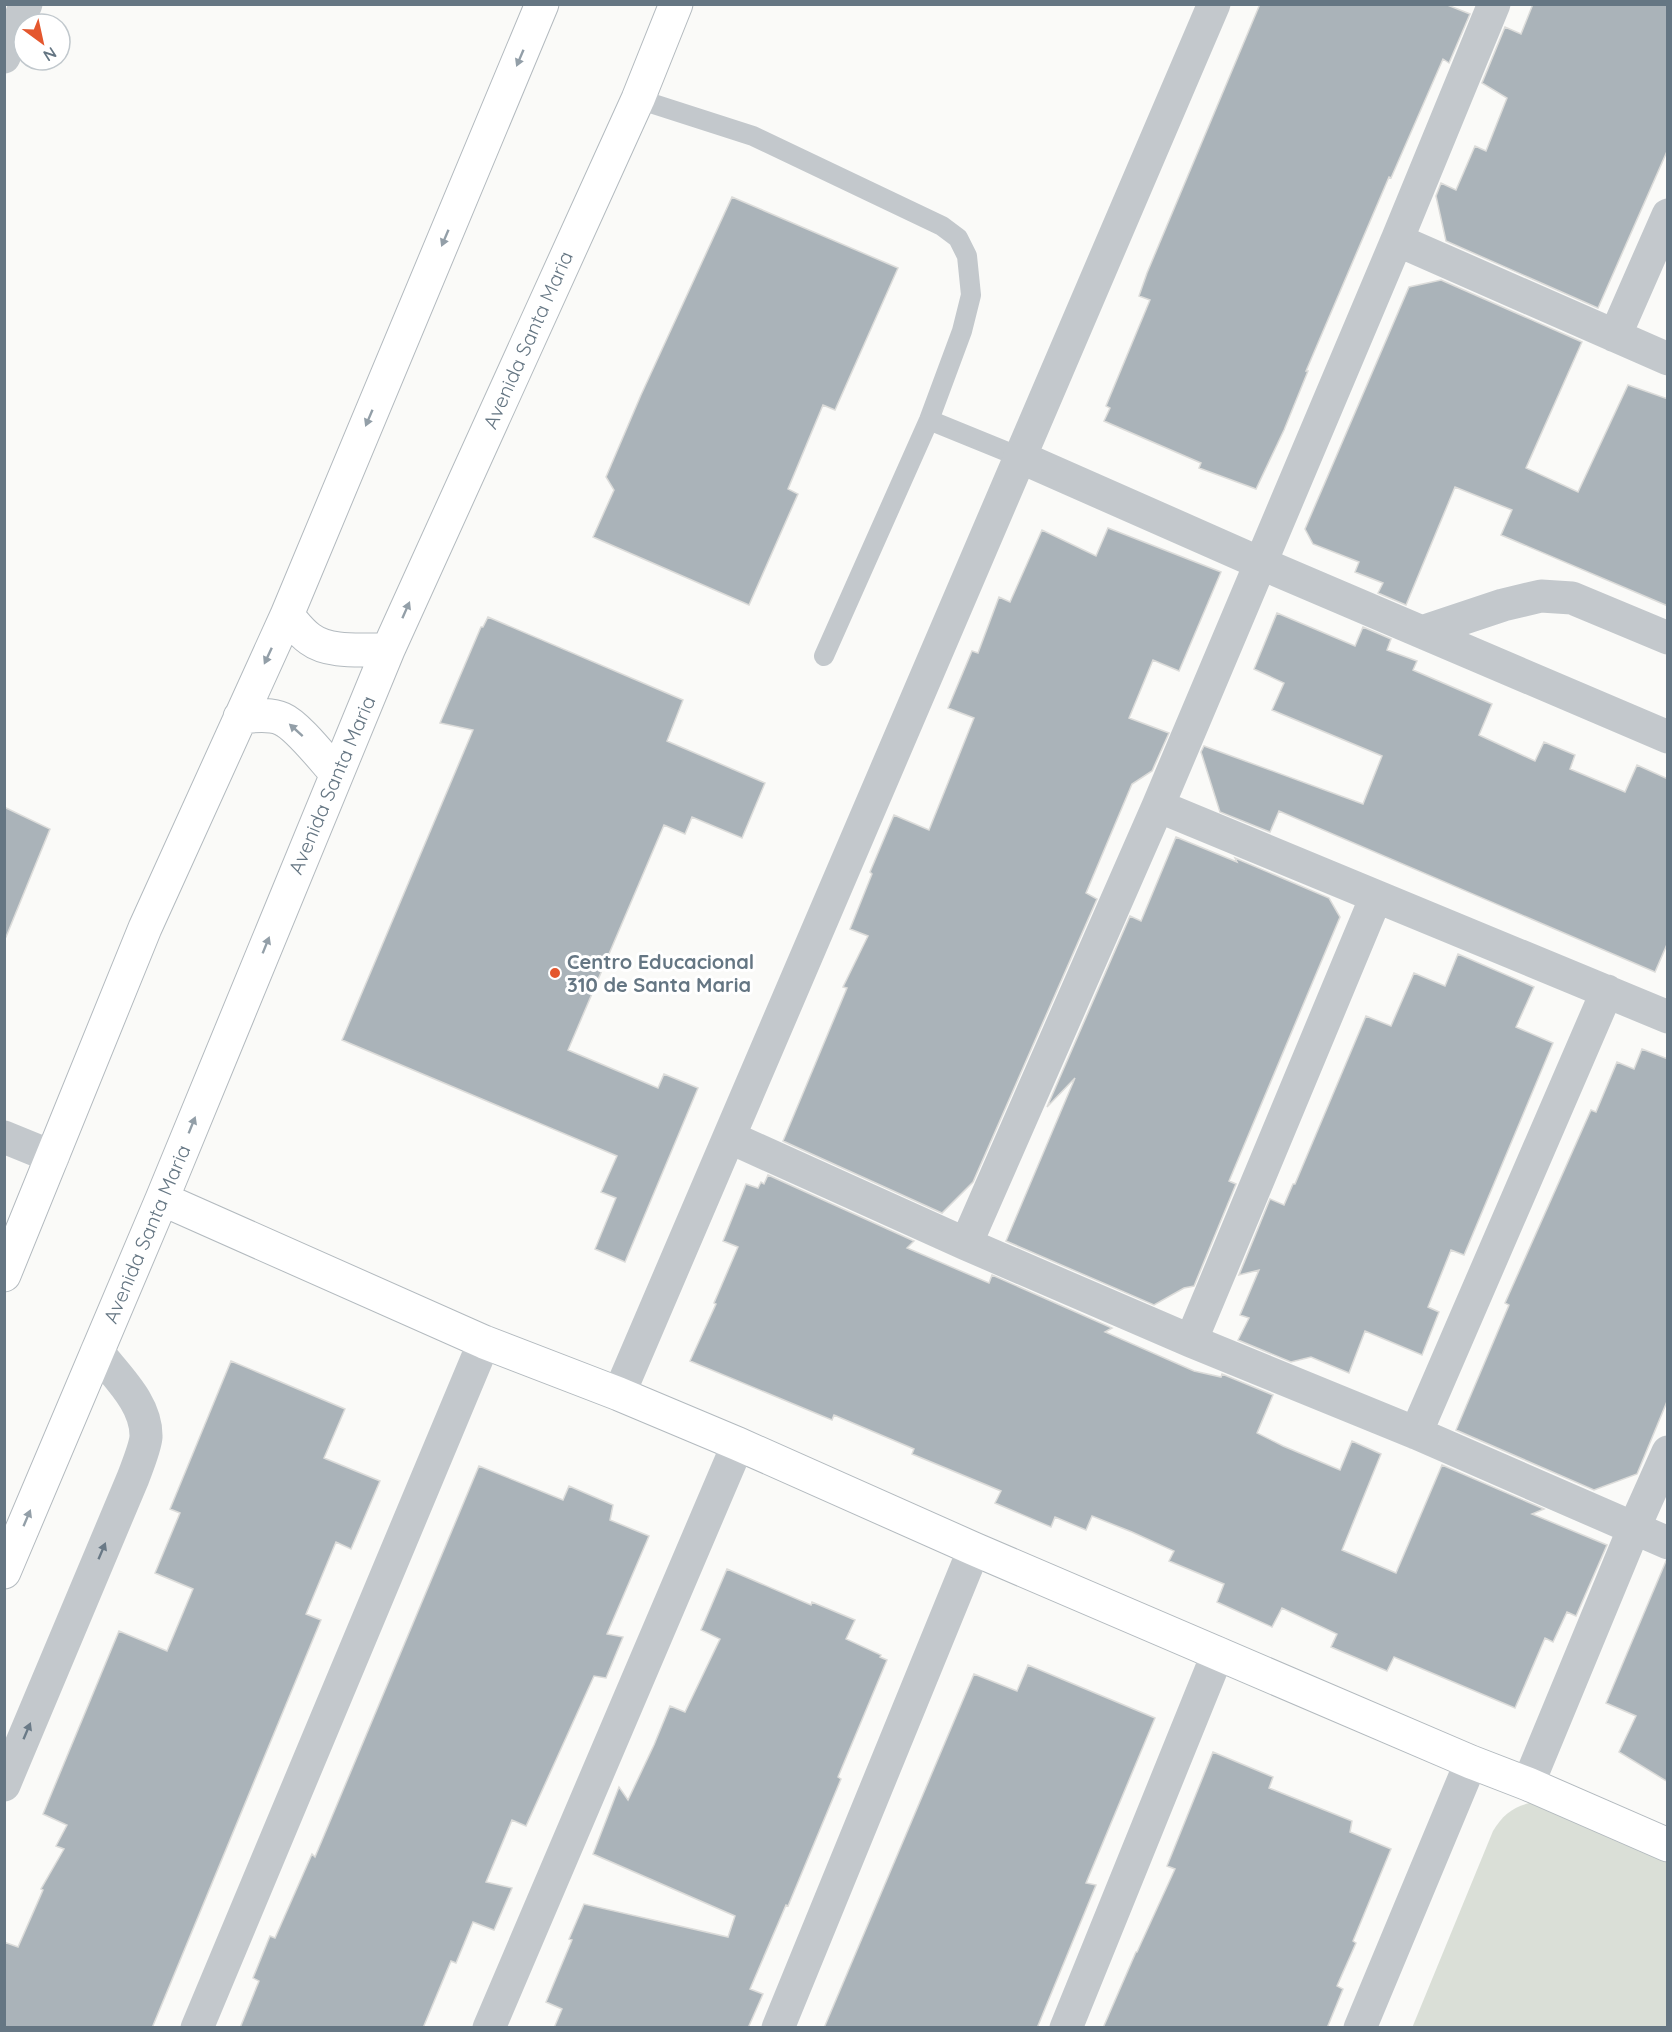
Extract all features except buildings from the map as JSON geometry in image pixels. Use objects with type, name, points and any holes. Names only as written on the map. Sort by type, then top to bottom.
[{"type":"main road","points":[[4,1275],[145,928],[286,615],[543,4]]},
{"type":"main road","name":"Avenida Santa Maria","points":[[4,1572],[162,1199],[388,650],[638,99],[676,4]]},
{"type":"main road","points":[[286,615],[310,640],[325,646],[388,650]]},
{"type":"main road","points":[[240,717],[267,716],[284,719],[302,735],[336,773]]},
{"type":"main road","points":[[162,1199],[483,1342],[619,1394],[738,1444],[974,1549],[1668,1845]]},
{"type":"street","points":[[4,57],[26,4]]},
{"type":"street","points":[[619,1394],[1214,4]]},
{"type":"street","points":[[966,1244],[1158,806],[1494,4]]},
{"type":"street","points":[[1615,336],[1668,215]]},
{"type":"street","points":[[1397,240],[1668,359]]},
{"type":"street","points":[[1020,457],[1260,563],[1668,737]]},
{"type":"street","points":[[1422,632],[1503,605],[1541,597],[1572,598],[1668,638]]},
{"type":"street","points":[[1158,806],[1668,1017]]},
{"type":"street","points":[[1191,1341],[1376,897]]},
{"type":"street","points":[[1416,1433],[1607,991]]},
{"type":"street","points":[[4,1137],[52,1157]]},
{"type":"street","points":[[729,1137],[966,1244],[1191,1341],[1416,1433],[1668,1543]]},
{"type":"street","points":[[197,2028],[483,1342]]},
{"type":"street","points":[[4,1785],[133,1478],[146,1437],[135,1399],[98,1351]]},
{"type":"street","points":[[489,2028],[738,1444]]},
{"type":"street","points":[[1528,1784],[1668,1452]]},
{"type":"street","points":[[778,2028],[974,1549]]},
{"type":"street","points":[[1066,2028],[1218,1653]]},
{"type":"street","points":[[1360,2028],[1471,1762]]},
{"type":"lane","points":[[638,99],[753,136],[942,226],[957,238],[967,256],[971,295],[962,331],[929,420],[824,657]]},
{"type":"lane","points":[[929,420],[1020,457]]},
{"type":"shaded area","points":[[1535,1802],[1667,1859],[1667,2027],[1412,2028],[1493,1831],[1510,1811],[1521,1805]]},
{"type":"place","name":"Centro Educacional 310 de Santa Maria","points":[[555,973]]}]
